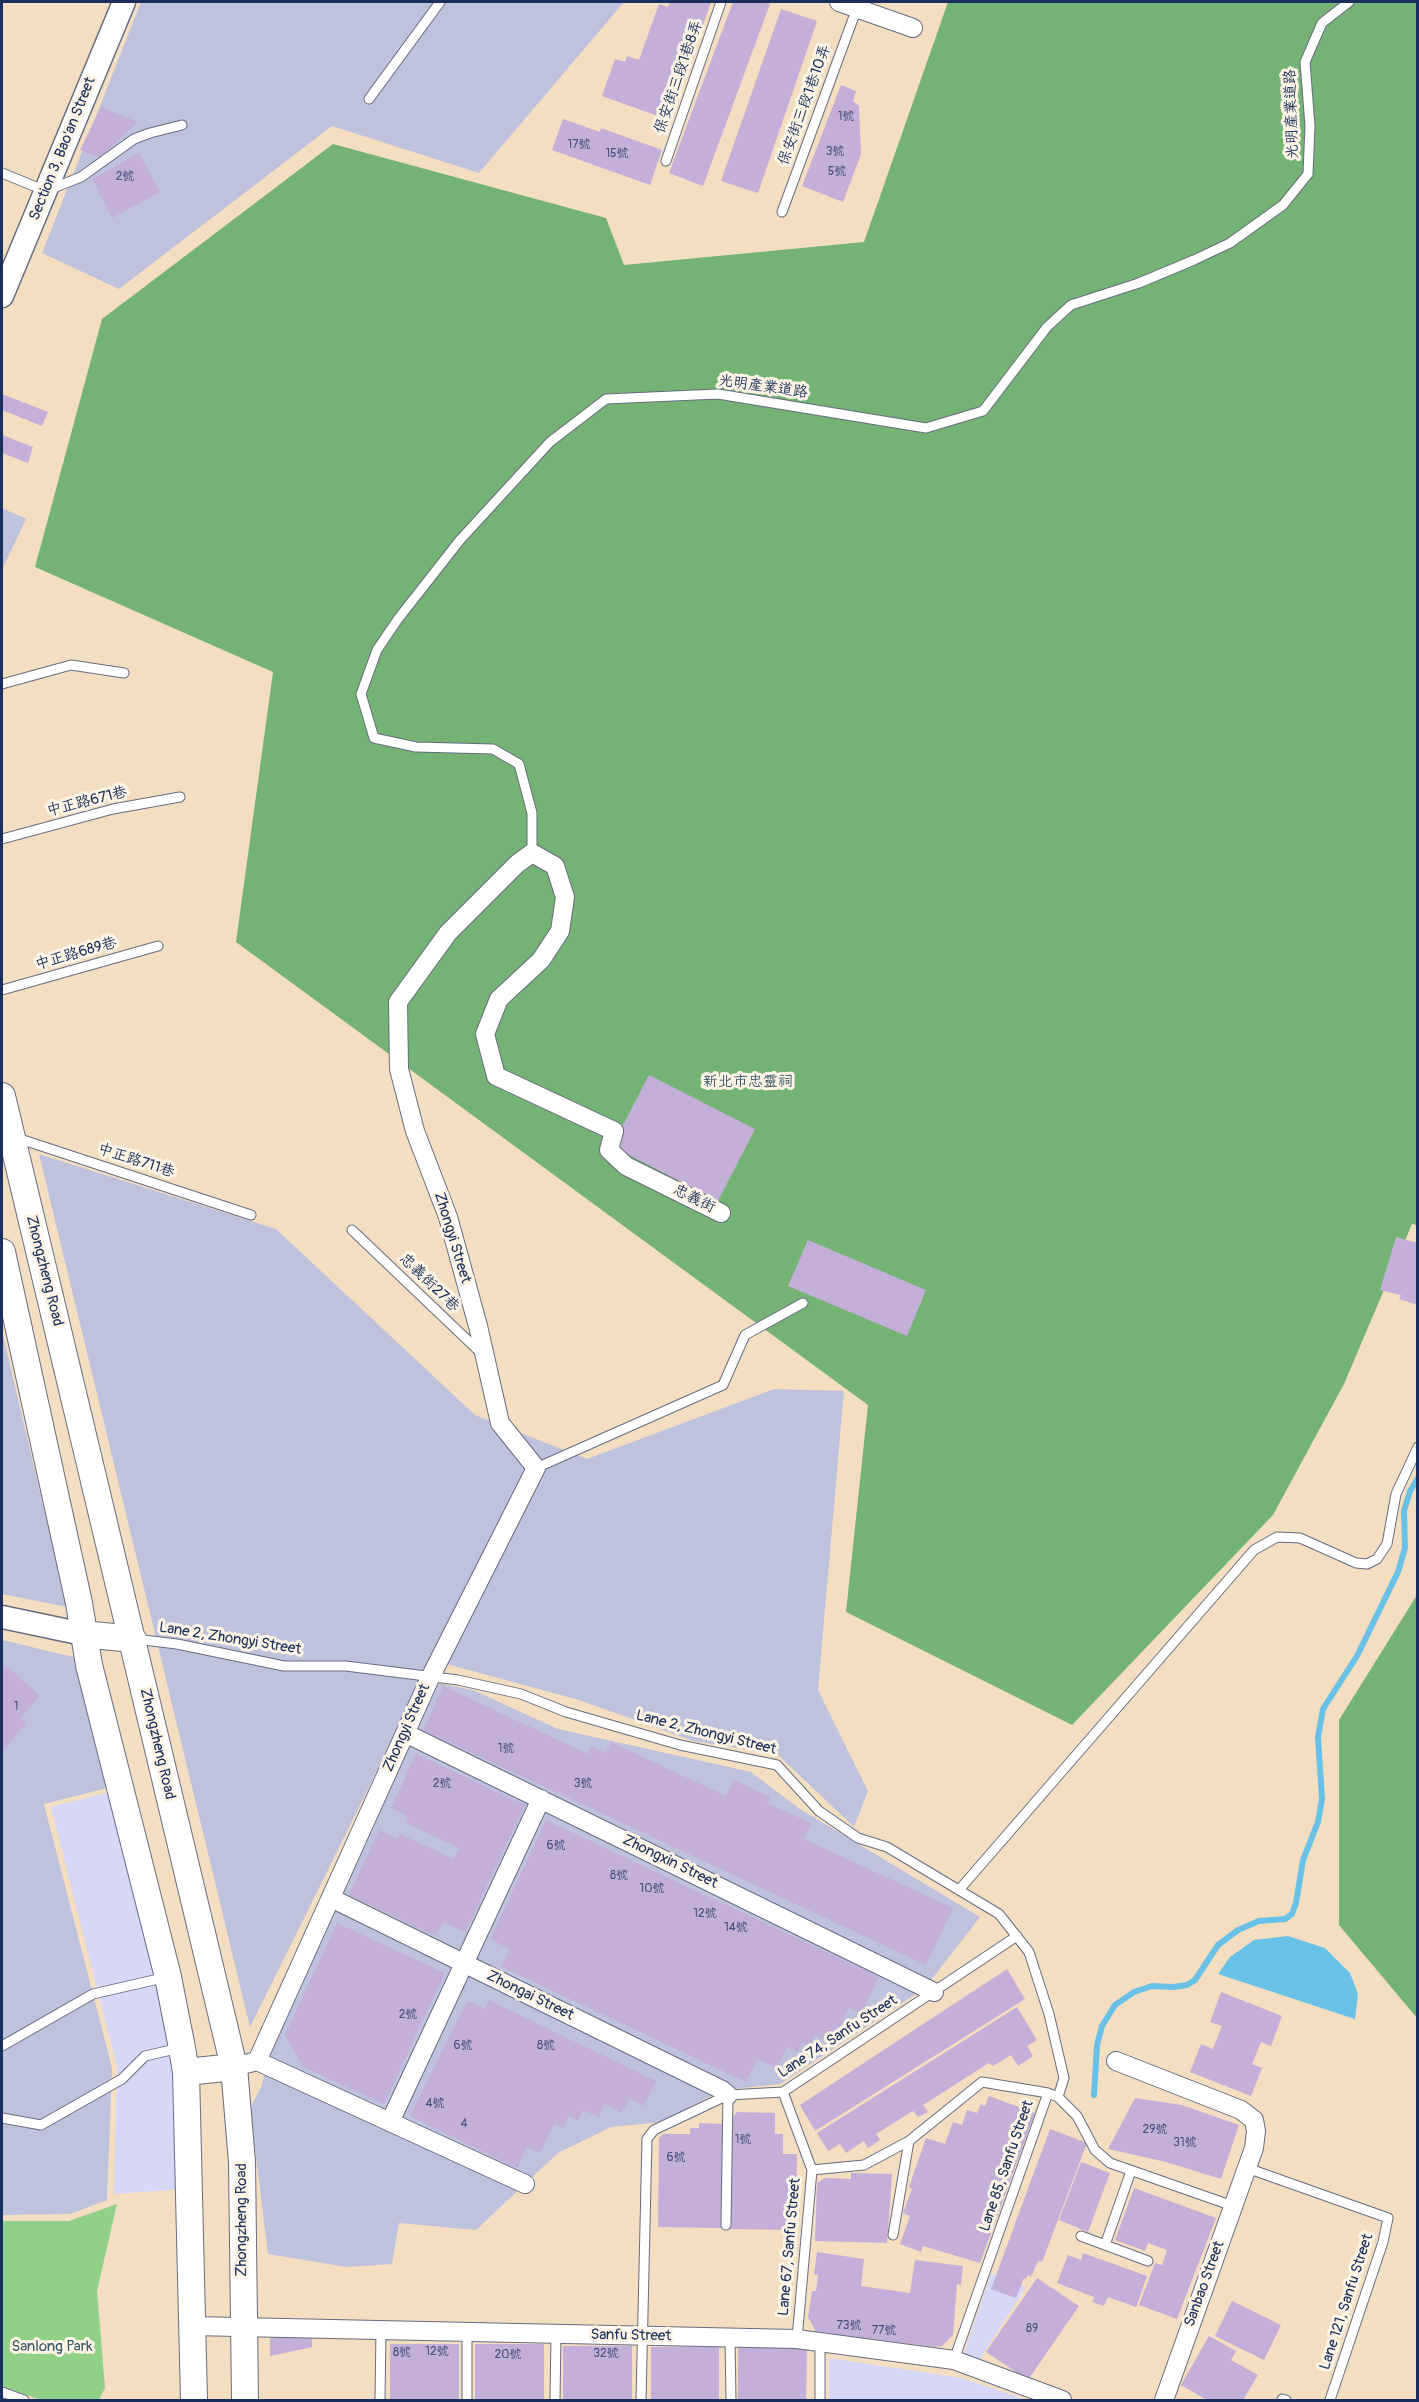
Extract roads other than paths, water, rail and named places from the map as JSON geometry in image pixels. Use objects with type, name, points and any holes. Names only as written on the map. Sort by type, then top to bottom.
[{"type":"main road","name":"Zhongzheng Road","points":[[2,1096],[133,1639],[246,2064],[242,2162],[244,2400]]},
{"type":"main road","points":[[2,1252],[14,1321],[79,1603],[83,1634],[168,1977],[184,2060],[194,2400]]},
{"type":"main road","points":[[83,1634],[133,1639]]},
{"type":"main road","points":[[184,2060],[246,2064]]},
{"type":"street","name":"Section 3, Bao'an Street","points":[[2,296],[124,2]]},
{"type":"street","points":[[848,4],[913,28]]},
{"type":"street","points":[[532,853],[555,866],[565,897],[560,931],[541,960],[500,999],[485,1034],[496,1076],[614,1131],[609,1150],[626,1166],[721,1213]]},
{"type":"street","name":"Zhongyi Street","points":[[246,2064],[331,1898],[430,1678],[536,1468],[500,1423],[448,1217],[415,1131],[399,1069],[398,1002],[448,933],[532,853]]},
{"type":"street","points":[[2,1617],[83,1634]]},
{"type":"street","name":"Zhongxin Street","points":[[405,1733],[934,1992]]},
{"type":"street","points":[[390,2122],[541,1799]]},
{"type":"street","name":"Zhongai Street","points":[[331,1898],[722,2090],[728,2096]]},
{"type":"street","name":"Sanbao Street","points":[[1116,2061],[1241,2110],[1254,2120],[1256,2131],[1254,2148],[1164,2400]]},
{"type":"street","points":[[246,2064],[390,2122],[525,2184]]},
{"type":"street","name":"Sanfu Street","points":[[192,2326],[796,2339],[954,2360],[1062,2400]]},
{"type":"lane","points":[[369,99],[440,2]]},
{"type":"lane","name":"保安街三段1巷8弄","points":[[666,161],[721,2]]},
{"type":"lane","name":"光明產業道路","points":[[532,853],[532,813],[519,764],[493,749],[416,747],[374,738],[361,694],[377,650],[398,619],[460,540],[550,442],[606,399],[718,394],[926,428],[983,411],[1047,327],[1071,305],[1138,283],[1194,260],[1230,243],[1283,205],[1308,174],[1311,126],[1305,62],[1322,23],[1349,2]]},
{"type":"lane","name":"保安街三段1巷10弄","points":[[782,212],[848,4]]},
{"type":"lane","points":[[2,173],[46,191],[81,177],[134,139],[182,125]]},
{"type":"lane","points":[[2,684],[71,665],[124,673]]},
{"type":"lane","name":"中正路671巷","points":[[2,839],[113,809],[180,797]]},
{"type":"lane","name":"中正路689巷","points":[[2,990],[158,946]]},
{"type":"lane","name":"中正路711巷","points":[[11,1137],[251,1215]]},
{"type":"lane","name":"忠義街27巷","points":[[352,1230],[485,1357]]},
{"type":"lane","points":[[536,1468],[723,1385],[745,1335],[804,1303]]},
{"type":"lane","points":[[959,1890],[1254,1550],[1277,1538],[1300,1538],[1356,1563],[1367,1563],[1377,1558],[1388,1544],[1396,1494],[1418,1447]]},
{"type":"lane","name":"Lane 2, Zhongyi Street","points":[[133,1639],[177,1644],[284,1666],[346,1666],[458,1680],[521,1694],[566,1712],[680,1745],[777,1765],[819,1811],[858,1838],[887,1847],[999,1914],[1029,1952],[1049,2014],[1064,2078],[1058,2097]]},
{"type":"lane","name":"Lane 74, Sanfu Street","points":[[641,2400],[647,2139],[654,2130],[728,2096],[783,2092],[1017,1936]]},
{"type":"lane","points":[[2,2046],[93,1994],[168,1977]]},
{"type":"lane","points":[[2,2118],[41,2126],[122,2079],[145,2056],[184,2060]]},
{"type":"lane","name":"Lane 67, Sanfu Street","points":[[796,2339],[812,2170],[864,2165],[909,2141],[982,2082],[1048,2093]]},
{"type":"lane","points":[[783,2092],[812,2170]]},
{"type":"lane","name":"Lane 85, Sanfu Street","points":[[954,2360],[1048,2093],[1058,2097],[1077,2116],[1095,2150],[1110,2163],[1233,2206]]},
{"type":"lane","points":[[726,2225],[728,2096]]},
{"type":"lane","points":[[893,2235],[909,2141]]},
{"type":"lane","name":"Lane 121, Sanfu Street","points":[[1247,2168],[1388,2218],[1383,2242],[1330,2400]]},
{"type":"lane","points":[[1105,2245],[1131,2171]]},
{"type":"lane","points":[[1081,2236],[1148,2261]]},
{"type":"lane","points":[[380,2400],[381,2331]]},
{"type":"lane","points":[[467,2333],[467,2400]]},
{"type":"lane","points":[[555,2400],[556,2335]]},
{"type":"lane","points":[[730,2339],[731,2400]]},
{"type":"lane","points":[[820,2342],[820,2400]]},
{"type":"lane","points":[[2,2392],[24,2400]]},
{"type":"water","points":[[1288,1936],[1325,1948],[1350,1973],[1358,1994],[1355,2019],[1218,1974],[1230,1957],[1254,1940]]},
{"type":"waterway","points":[[1094,2095],[1097,2045],[1102,2026],[1115,2005],[1134,1992],[1152,1986],[1187,1985],[1195,1980],[1218,1945],[1238,1930],[1259,1921],[1285,1919],[1292,1914],[1303,1860],[1318,1822],[1322,1799],[1318,1737],[1323,1709],[1357,1656],[1398,1572],[1405,1548],[1404,1511],[1410,1491],[1418,1478]]},
{"type":"park label","name":"新北市忠靈祠","points":[[748,1082]]},
{"type":"park label","name":"Sanlong Park","points":[[52,2347]]}]
